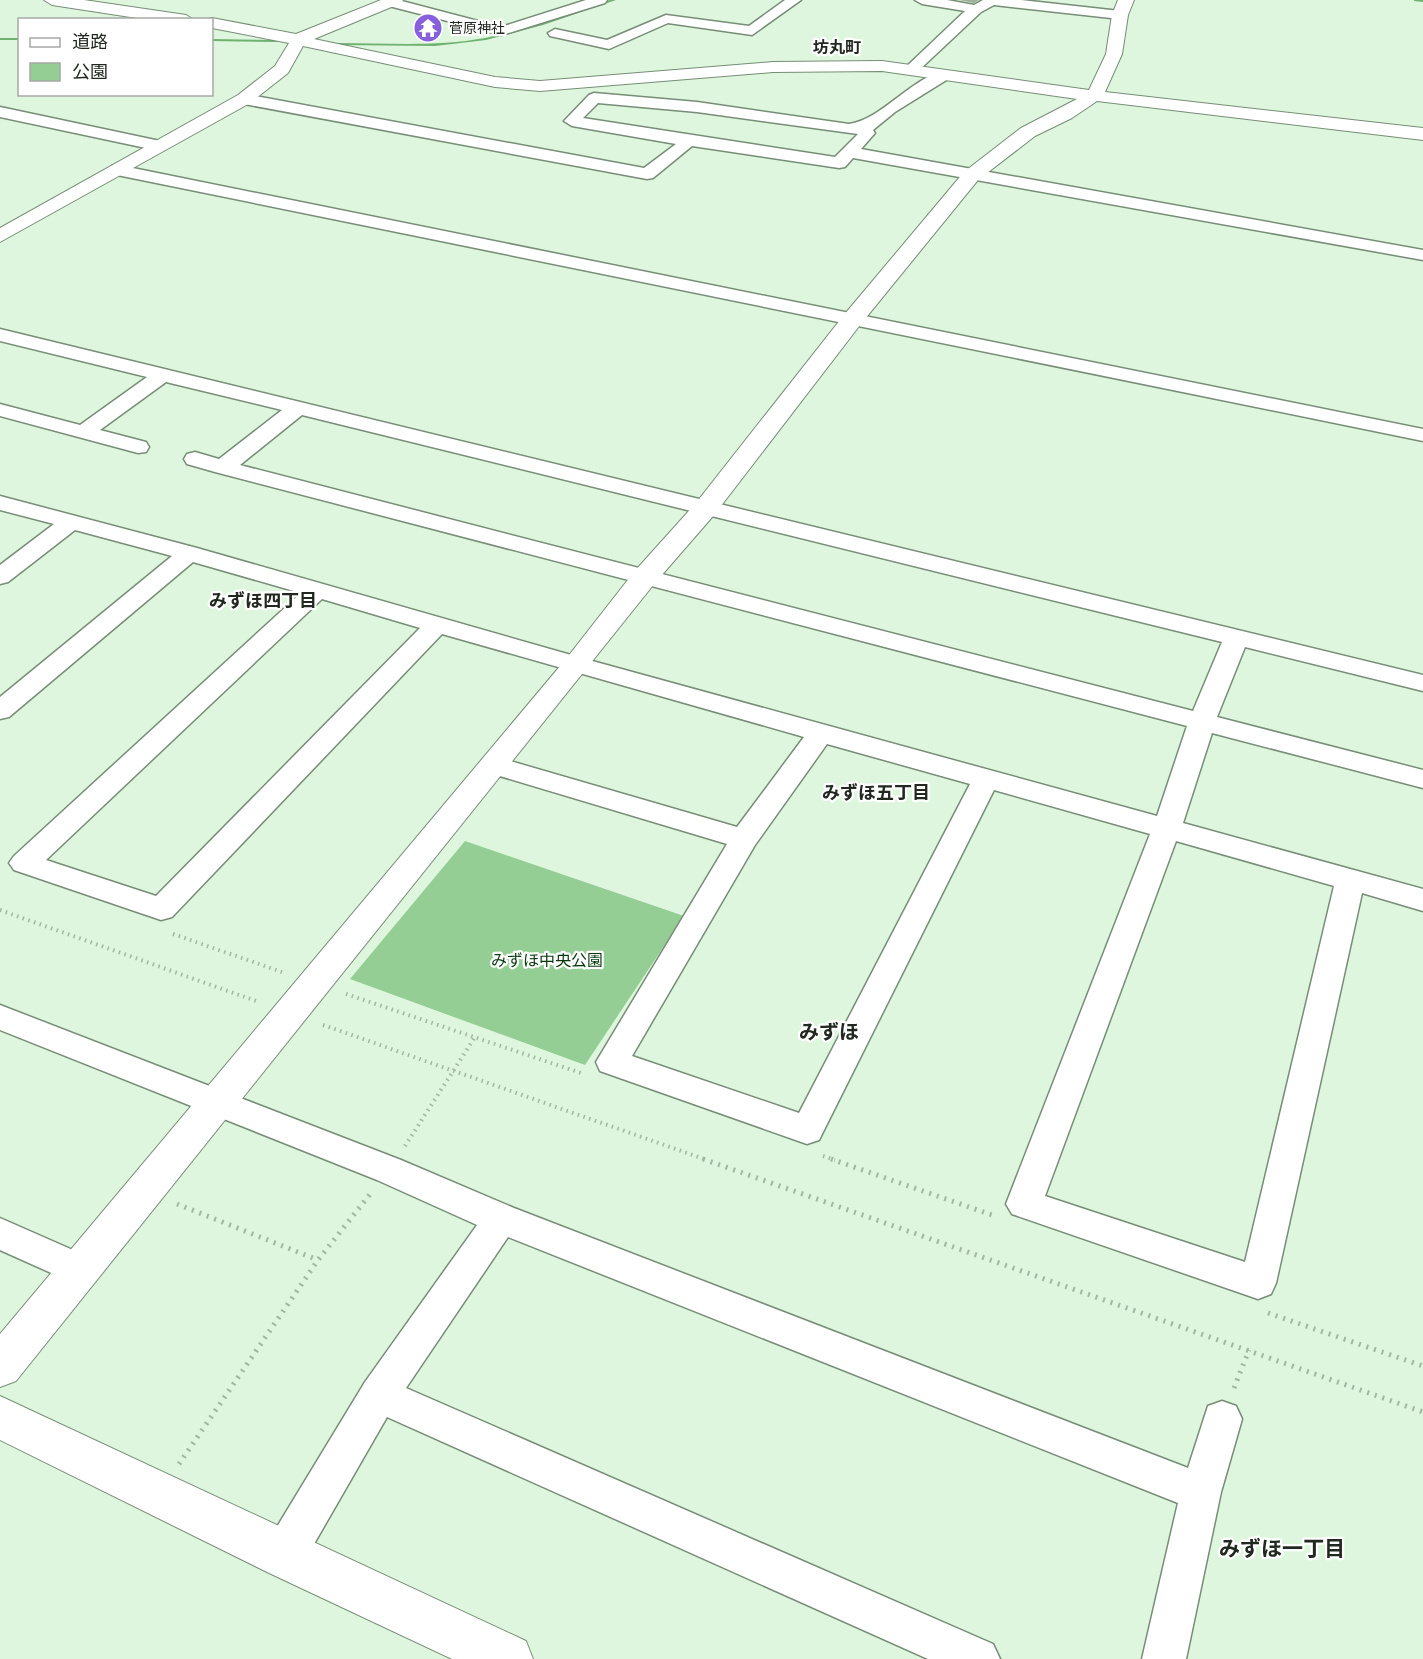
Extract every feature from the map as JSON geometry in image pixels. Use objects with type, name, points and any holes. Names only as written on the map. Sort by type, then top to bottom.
[{"type":"street","points":[[52,0],[173,18]]},
{"type":"street","points":[[0,236],[244,99],[282,69],[299,39],[393,1],[502,31],[600,0]]},
{"type":"street","points":[[555,33],[609,45],[666,19],[752,31],[794,0]]},
{"type":"street","points":[[922,0],[976,9]]},
{"type":"street","points":[[0,1367],[78,1269],[576,665],[644,578],[705,509],[852,320],[971,176],[1028,132],[1066,114],[1095,95],[1114,54],[1123,7],[992,1],[976,9],[912,69]]},
{"type":"street","points":[[213,23],[299,39],[352,53],[495,82],[540,86],[773,67],[882,66],[912,69],[943,76],[1423,134]]},
{"type":"street","points":[[616,27],[637,32]]},
{"type":"street","points":[[860,128],[867,133],[839,163],[572,121],[594,98],[697,107],[849,129],[860,128],[869,126],[889,109],[943,76]]},
{"type":"street","points":[[244,99],[647,174],[689,141]]},
{"type":"street","points":[[0,112],[160,146]]},
{"type":"street","points":[[849,152],[971,176],[1423,255]]},
{"type":"street","points":[[118,170],[1423,435]]},
{"type":"street","points":[[0,335],[1423,683]]},
{"type":"street","points":[[84,432],[164,375]]},
{"type":"street","points":[[223,467],[298,408]]},
{"type":"street","points":[[0,410],[138,447]]},
{"type":"street","points":[[195,459],[644,578],[1423,779]]},
{"type":"street","points":[[0,503],[189,553],[576,665],[1423,900]]},
{"type":"street","points":[[0,577],[72,522]]},
{"type":"street","points":[[0,711],[189,553]]},
{"type":"street","points":[[318,590],[24,863],[161,909],[438,624]]},
{"type":"street","points":[[1236,638],[1202,722],[1167,828],[1024,1204],[1258,1283],[1350,880]]},
{"type":"street","points":[[821,733],[744,839],[612,1062],[807,1130],[986,779]]},
{"type":"street","points":[[493,765],[744,839]]},
{"type":"street","points":[[0,1017],[389,1170],[501,1219],[1201,1492]]},
{"type":"street","points":[[284,1555],[379,1395],[501,1219]]},
{"type":"street","points":[[0,1233],[78,1269]]},
{"type":"street","points":[[379,1395],[978,1659]]},
{"type":"street","points":[[0,1417],[284,1555],[508,1659]]},
{"type":"street","points":[[1164,1659],[1201,1492],[1222,1419]]},
{"type":"path","points":[[0,910],[1423,1412]]},
{"type":"path","points":[[158,1494],[318,1260],[389,1170],[455,1072],[475,1037]]},
{"type":"path","points":[[143,1191],[318,1260]]},
{"type":"path","points":[[1222,1419],[1249,1350]]},
{"type":"green space","name":"みずほ中央公園","points":[[465,841],[684,916],[585,1065],[350,979]]},
{"type":"waterway","points":[[337,44],[435,45],[486,39],[523,30],[614,0]]},
{"type":"waterway","points":[[1416,0],[1423,1]]},
{"type":"waterway","points":[[0,39],[18,39]]},
{"type":"waterway","points":[[213,40],[277,41]]},
{"type":"place","name":"菅原神社","points":[[428,28]]},
{"type":"district","name":"坊丸町","points":[[837,47]]},
{"type":"district","name":"みずほ四丁目","points":[[263,601]]},
{"type":"district","name":"みずほ五丁目","points":[[876,793]]},
{"type":"district","name":"みずほ","points":[[829,1032]]},
{"type":"district","name":"みずほ一丁目","points":[[1282,1548]]}]
